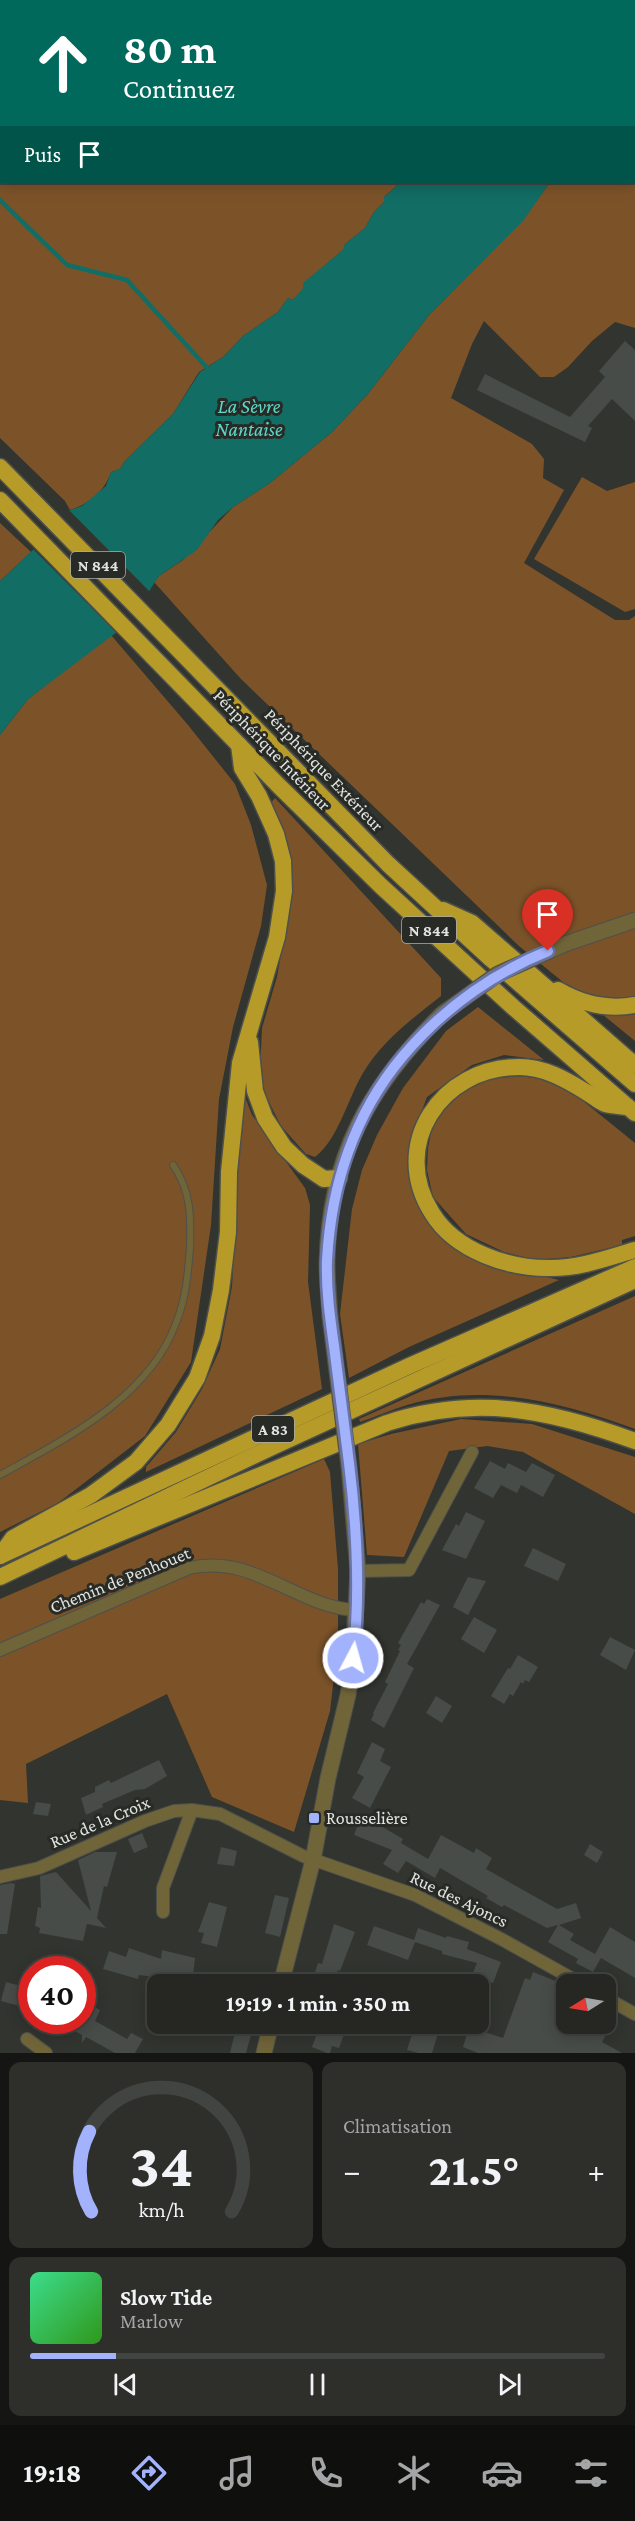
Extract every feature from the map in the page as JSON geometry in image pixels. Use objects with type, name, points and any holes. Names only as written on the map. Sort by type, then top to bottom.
[{"type":"highway","name":"Périphérique Extérieur","points":[[0,467],[195,664],[287,762],[434,907],[635,1084]]},
{"type":"highway","name":"Périphérique Intérieur","points":[[0,500],[239,745],[407,910],[631,1110]]},
{"type":"highway","points":[[0,1556],[13,1538],[92,1495],[136,1462],[168,1425],[197,1378],[212,1336],[221,1290],[228,1232],[229,1172],[240,1063],[277,937],[284,891],[282,861],[276,834],[259,796],[242,768],[239,745]]},
{"type":"highway","points":[[434,907],[472,923],[635,1065]]},
{"type":"highway","points":[[543,985],[573,998],[604,1007],[635,1005]]},
{"type":"highway","points":[[249,1035],[255,1091],[265,1118],[284,1147],[303,1165],[324,1179],[339,1178]]},
{"type":"highway","points":[[631,1110],[606,1104],[573,1083],[543,1070],[512,1068],[476,1074],[446,1094],[428,1117],[420,1138],[418,1171],[428,1207],[440,1225],[462,1243],[492,1258],[535,1268],[559,1268],[596,1262],[635,1250]]},
{"type":"highway","points":[[409,1366],[479,1329],[635,1257]]},
{"type":"highway","name":"A 83","points":[[49,1543],[409,1366],[635,1267]]},
{"type":"highway","name":"A 83","points":[[49,1543],[635,1280]]},
{"type":"highway","points":[[2,1576],[18,1575],[387,1423],[430,1412],[468,1407],[534,1411],[564,1418],[635,1441]]},
{"type":"highway","points":[[0,1556],[49,1543]]},
{"type":"highway","points":[[2,1576],[49,1543]]},
{"type":"street","points":[[284,1974],[313,1860],[328,1778],[348,1695],[357,1610],[358,1571],[349,1467],[330,1317],[327,1262],[331,1219],[339,1178],[362,1115],[390,1072],[442,1014],[498,974],[565,944],[635,920]]},
{"type":"street","points":[[358,1571],[409,1570],[472,1452]]},
{"type":"street","name":"Chemin de Penhouet","points":[[0,1650],[189,1568],[205,1564],[223,1564],[249,1571],[318,1600],[348,1610],[357,1610]]},
{"type":"street","points":[[163,1912],[163,1888],[192,1810]]},
{"type":"street","name":"Rue de la Croix","points":[[0,1876],[39,1868],[145,1821],[174,1811],[192,1810],[220,1814],[313,1860]]},
{"type":"street","name":"Rue des Ajoncs","points":[[313,1860],[415,1895],[504,1940],[564,1974]]},
{"type":"street","points":[[616,2004],[635,2014]]},
{"type":"street","points":[[264,2053],[269,2034]]},
{"type":"street","points":[[27,2039],[46,2053]]},
{"type":"lane","points":[[0,1475],[97,1416],[144,1376],[164,1349],[176,1324],[185,1294],[191,1222],[189,1197],[182,1178],[173,1165]]},
{"type":"shaded area","points":[[0,183],[400,183],[384,197],[384,202],[374,212],[365,228],[304,283],[304,288],[293,300],[288,298],[278,312],[243,336],[223,357],[199,372],[173,414],[124,462],[120,469],[111,472],[100,491],[84,504],[70,510],[65,501],[0,438]]},
{"type":"shaded area","points":[[549,183],[635,183],[635,328],[615,322],[592,341],[568,367],[554,377],[540,377],[484,321],[472,344],[451,398],[532,444],[544,459],[543,478],[564,490],[524,563],[615,620],[629,620],[635,616],[635,1041],[519,946],[241,679],[154,582],[183,560],[233,507],[270,483],[332,432],[367,395],[429,315],[523,220]]},
{"type":"shaded area","points":[[582,477],[607,491],[635,482],[635,609],[625,612],[534,559]]},
{"type":"shaded area","points":[[0,523],[31,552],[0,581]]},
{"type":"shaded area","points":[[111,635],[235,784],[251,825],[267,885],[261,926],[233,1027],[219,1099],[211,1225],[191,1362],[145,1436],[58,1503],[0,1532],[0,735],[28,699]]},
{"type":"shaded area","points":[[275,798],[441,978],[441,996],[398,1031],[370,1062],[336,1130],[323,1150],[315,1157],[306,1154],[281,1126],[265,1094],[260,1072],[262,1028],[277,977],[290,903],[270,804]]},
{"type":"shaded area","points":[[478,1007],[544,1060],[504,1055],[472,1065],[427,1097],[414,1132],[418,1202],[439,1236],[472,1258],[559,1280],[409,1347],[349,1378],[340,1314],[352,1209],[362,1170],[377,1135],[403,1088],[446,1031]]},
{"type":"shaded area","points":[[520,1076],[542,1079],[567,1088],[635,1143],[635,1236],[622,1240],[622,1245],[571,1257],[535,1260],[504,1252],[466,1234],[433,1197],[427,1170],[428,1148],[434,1119],[454,1097],[486,1079]]},
{"type":"shaded area","points":[[245,1097],[252,1115],[305,1188],[310,1205],[308,1282],[322,1389],[146,1472],[146,1467],[176,1432],[202,1389],[220,1349],[232,1287],[240,1123]]},
{"type":"shaded area","points":[[635,1296],[635,1429],[551,1403],[494,1395],[436,1398],[407,1405],[360,1422],[359,1419]]},
{"type":"shaded area","points":[[461,1419],[532,1424],[635,1457],[635,1514],[523,1452],[487,1446],[449,1451],[404,1557],[367,1555],[358,1444],[391,1434]]},
{"type":"shaded area","points":[[324,1459],[330,1472],[338,1569],[338,1642],[330,1711],[294,1832],[212,1797],[167,1694],[26,1764],[28,1803],[0,1800],[0,1599]]},
{"type":"water","name":"La Sèvre Nantaise","points":[[400,183],[549,183],[523,221],[429,315],[367,395],[332,432],[270,483],[233,507],[218,520],[197,550],[159,576],[135,613],[117,632],[28,699],[0,735],[0,581],[49,535],[56,515],[82,506],[106,486],[111,472],[120,469],[124,462],[173,414],[200,372],[223,357],[243,336],[278,312],[288,298],[293,300],[303,288],[303,283],[365,228],[374,212],[384,202],[384,197]]},
{"type":"pier","points":[[67,508],[151,593],[134,620],[118,634],[31,547],[46,533],[54,513]]},
{"type":"building","points":[[625,341],[635,350],[635,421],[612,399],[588,426],[592,428],[585,442],[477,390],[485,374],[570,417],[605,377],[599,371]]},
{"type":"building","points":[[490,1461],[505,1469],[508,1463],[526,1472],[532,1463],[555,1475],[543,1497],[521,1485],[517,1493],[501,1485],[493,1498],[474,1488]]},
{"type":"building","points":[[466,1512],[485,1521],[466,1559],[442,1550],[456,1524],[459,1526]]},
{"type":"building","points":[[533,1548],[566,1564],[558,1581],[524,1566]]},
{"type":"building","points":[[468,1577],[486,1581],[468,1615],[453,1607]]},
{"type":"building","points":[[427,1599],[440,1605],[407,1664],[414,1668],[384,1728],[371,1720],[373,1713],[388,1684],[385,1682],[400,1651],[398,1650],[401,1645],[398,1643],[421,1602],[424,1604]]},
{"type":"building","points":[[474,1617],[497,1630],[484,1653],[461,1639]]},
{"type":"building","points":[[610,1637],[635,1650],[626,1670],[600,1655]]},
{"type":"building","points":[[518,1655],[538,1667],[529,1682],[525,1680],[523,1684],[521,1682],[513,1696],[510,1694],[504,1704],[491,1696]]},
{"type":"building","points":[[436,1696],[452,1706],[442,1723],[426,1713]]},
{"type":"building","points":[[372,1742],[385,1749],[380,1761],[391,1767],[370,1808],[352,1798],[364,1777],[357,1773]]},
{"type":"building","points":[[159,1760],[167,1776],[145,1789],[135,1790],[102,1804],[103,1807],[86,1815],[81,1798],[95,1792],[95,1787],[109,1780],[111,1783]]},
{"type":"building","points":[[36,1802],[51,1804],[48,1816],[33,1814]]},
{"type":"building","points":[[362,1814],[383,1822],[381,1826],[403,1839],[401,1843],[428,1859],[441,1835],[474,1853],[476,1848],[492,1858],[486,1869],[557,1909],[576,1903],[581,1918],[559,1925],[574,1934],[570,1940],[595,1954],[610,1927],[635,1942],[635,1978],[601,1958],[593,1972],[576,1963],[578,1959],[548,1942],[558,1925],[547,1928],[504,1905],[502,1907],[486,1898],[488,1896],[440,1868],[435,1878],[406,1861],[398,1873],[383,1864],[392,1850],[354,1835]]},
{"type":"building","points":[[142,1833],[148,1847],[134,1853],[128,1839]]},
{"type":"building","points":[[590,1844],[603,1852],[597,1863],[584,1855]]},
{"type":"building","points":[[221,1847],[237,1851],[234,1866],[217,1864]]},
{"type":"building","points":[[95,1852],[117,1852],[107,1887],[104,1886],[97,1918],[106,1928],[87,1924],[83,1941],[39,1933],[40,1928],[35,1926],[38,1907],[41,1908],[40,1876],[56,1872],[91,1911],[78,1860]]},
{"type":"building","points":[[15,1884],[7,1934],[0,1934],[0,1885]]},
{"type":"building","points":[[275,1895],[289,1898],[280,1937],[265,1933]]},
{"type":"building","points":[[209,1902],[227,1907],[217,1947],[201,1943],[204,1933],[198,1932]]},
{"type":"building","points":[[334,1924],[355,1932],[340,1971],[338,1970],[337,1974],[314,1974],[318,1963],[322,1964]]},
{"type":"building","points":[[374,1926],[414,1940],[418,1928],[446,1938],[447,1936],[469,1942],[467,1949],[501,1962],[493,1983],[489,1981],[489,1974],[472,1974],[477,1963],[442,1954],[442,1951],[415,1942],[408,1960],[367,1945]]},
{"type":"building","points":[[129,1948],[161,1959],[162,1950],[195,1958],[193,1974],[147,1974],[147,1976],[139,1975],[138,1979],[103,1969],[109,1951],[126,1957]]},
{"type":"building","points":[[533,1972],[556,1981],[556,2034],[606,2034],[602,2042],[622,2053],[478,2053],[463,2047],[467,2034],[489,2033],[503,2038],[525,1978],[530,1980]]},
{"type":"building","points":[[6,1982],[18,1985],[18,2006],[1,2001]]},
{"type":"building","points":[[96,2022],[127,2039],[131,2033],[143,2039],[135,2053],[115,2053],[86,2037],[82,2043],[80,2034],[96,2034]]},
{"type":"building","points":[[235,2034],[251,2034],[246,2053],[230,2053]]},
{"type":"building","points":[[317,2034],[344,2034],[339,2048],[332,2046],[330,2053],[312,2047]]},
{"type":"building","points":[[415,2034],[438,2034],[432,2053],[407,2050],[411,2037]]},
{"type":"waterway","points":[[0,200],[67,265],[127,280],[211,372]]},
{"type":"place","name":"Rousselière","points":[[314,1818]]},
{"type":"route","points":[[353,1658],[358,1571],[349,1467],[330,1317],[327,1262],[331,1219],[339,1178],[362,1115],[390,1072],[410,1047],[442,1014],[470,992],[498,974],[548,951]]}]
